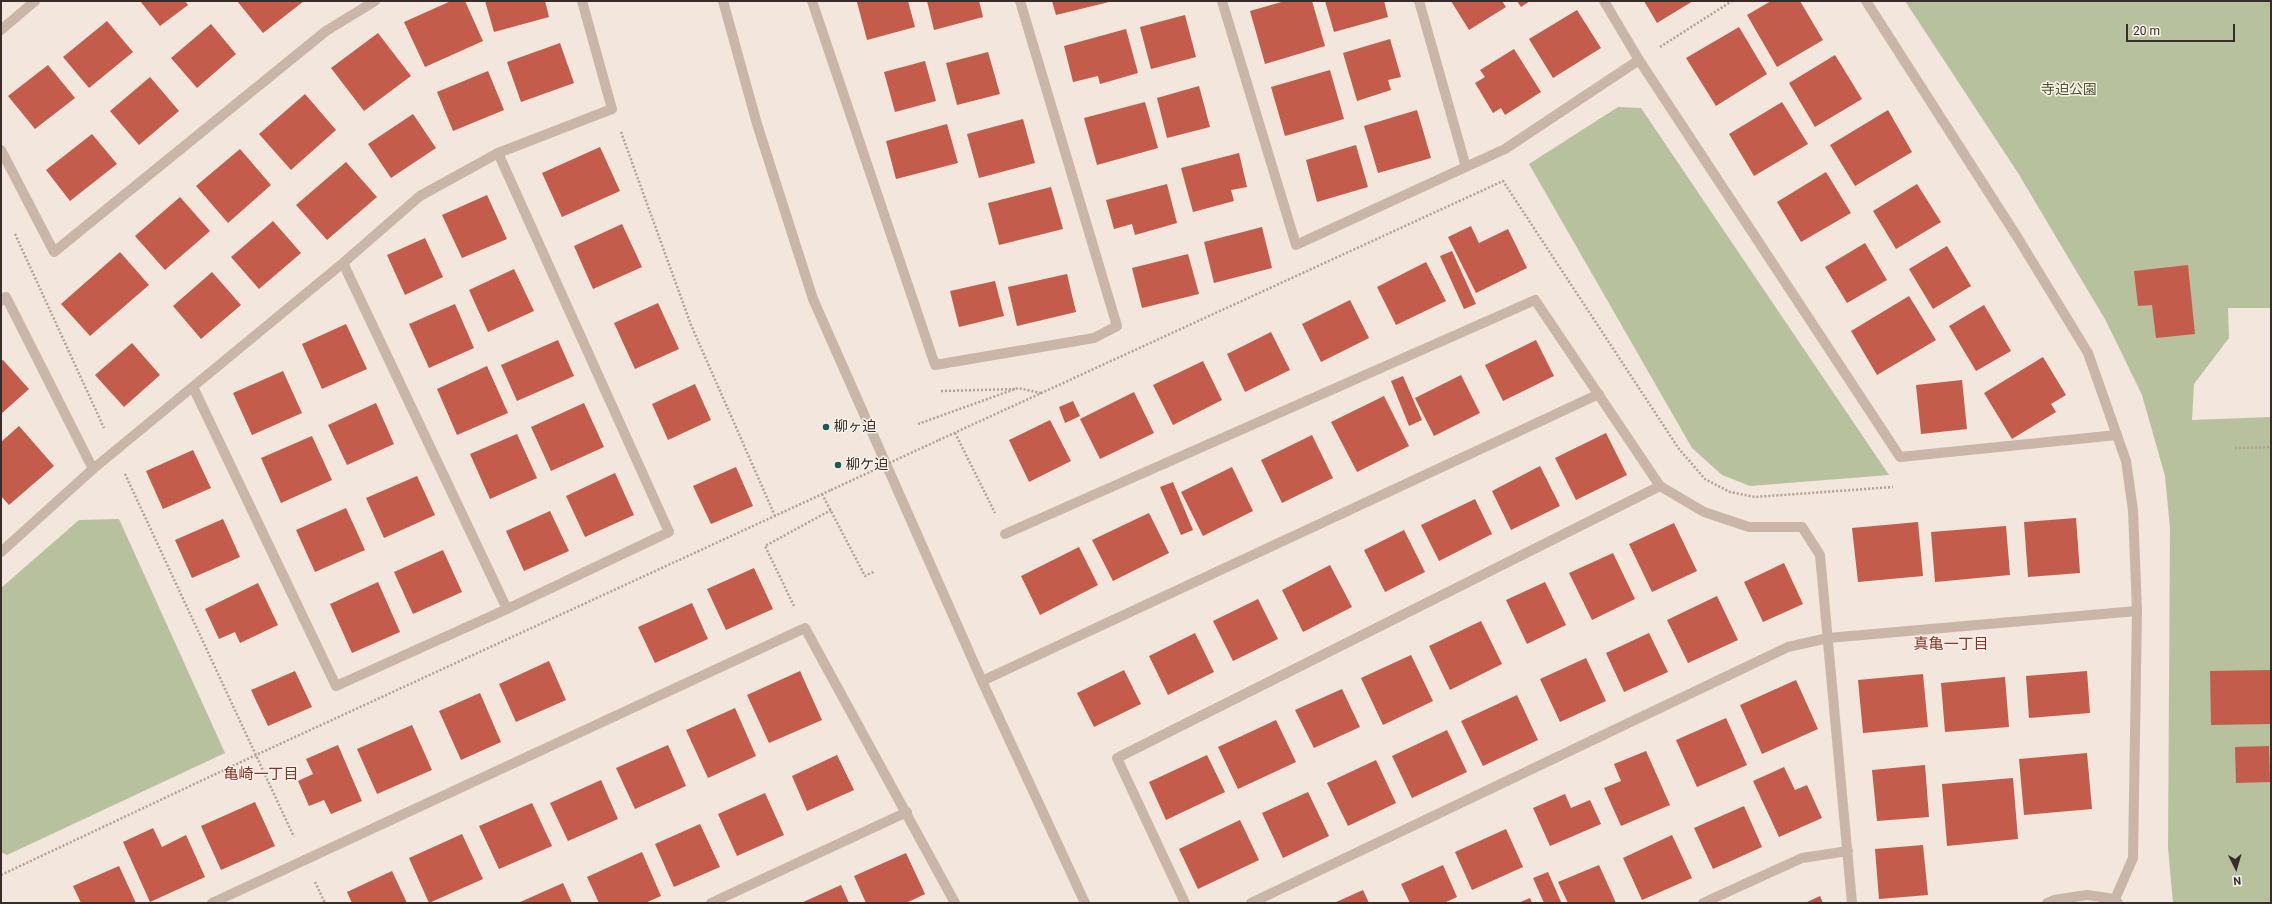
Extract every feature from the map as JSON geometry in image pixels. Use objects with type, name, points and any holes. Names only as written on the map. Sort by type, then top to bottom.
[{"type":"street","points":[[1,30],[35,1]]},
{"type":"street","points":[[1,150],[54,252],[326,31],[375,1]]},
{"type":"street","points":[[1,552],[114,450],[343,263],[420,196],[498,153],[612,109],[582,1]]},
{"type":"street","points":[[723,1],[757,124],[813,299],[982,681],[1085,903]]},
{"type":"street","points":[[812,1],[935,365],[1094,338],[1117,326],[1020,1]]},
{"type":"street","points":[[1222,1],[1296,245],[1505,149],[1639,60]]},
{"type":"street","points":[[1419,1],[1466,167]]},
{"type":"street","points":[[1604,1],[1639,60],[1900,457],[2117,435]]},
{"type":"street","points":[[1866,1],[2011,228],[2088,353],[2126,461],[2132,510],[2137,611],[2133,858],[2117,901],[2087,895],[2054,900],[2047,903]]},
{"type":"street","points":[[193,387],[336,686],[507,609],[669,532],[498,153]]},
{"type":"street","points":[[343,263],[507,609]]},
{"type":"street","points":[[1,301],[6,297],[93,469]]},
{"type":"street","points":[[1005,534],[1535,300],[1660,486],[1704,512],[1749,527],[1802,527],[1820,555],[1852,903]]},
{"type":"street","points":[[982,681],[1599,394]]},
{"type":"street","points":[[1185,903],[1117,758],[1660,486]]},
{"type":"street","points":[[1251,903],[1788,647],[1828,638],[2137,611]]},
{"type":"street","points":[[212,903],[805,628],[956,903]]},
{"type":"street","points":[[711,903],[907,812]]},
{"type":"street","points":[[1703,903],[1802,858],[1848,851]]},
{"type":"path","points":[[1639,60],[1732,1]]},
{"type":"path","points":[[612,109],[691,325],[775,516]]},
{"type":"path","points":[[13,230],[325,903]]},
{"type":"path","points":[[918,424],[1018,388]]},
{"type":"path","points":[[945,391],[1018,388],[1042,393]]},
{"type":"path","points":[[955,433],[1005,534]]},
{"type":"path","points":[[1,875],[256,755],[939,440]]},
{"type":"path","points":[[2236,448],[2271,447]]},
{"type":"path","points":[[822,494],[865,576],[875,571]]},
{"type":"path","points":[[805,628],[765,546],[831,510]]},
{"type":"green space","name":"寺迫公園","points":[[1905,1],[2271,1],[2271,308],[2228,308],[2229,338],[2194,384],[2192,420],[2271,417],[2271,903],[2173,903],[2168,848],[2170,528],[2165,476],[2142,395],[2106,321],[2018,173]]},
{"type":"green space","points":[[1618,107],[1641,108],[1889,475],[1750,486],[1722,475],[1692,448],[1529,164]]},
{"type":"green space","points":[[119,519],[225,753],[7,855],[1,852],[1,588],[79,520]]},
{"type":"building","points":[[140,1],[185,1],[188,5],[160,26]]},
{"type":"building","points":[[237,1],[304,1],[263,33]]},
{"type":"building","points":[[451,1],[465,1],[483,41],[425,67],[404,22]]},
{"type":"building","points":[[485,1],[545,1],[549,17],[494,32]]},
{"type":"building","points":[[908,1],[915,27],[867,40],[857,2]]},
{"type":"building","points":[[927,1],[979,1],[983,17],[934,30]]},
{"type":"building","points":[[1052,1],[1109,1],[1109,2],[1056,15]]},
{"type":"building","points":[[1285,1],[1312,1],[1325,46],[1265,64],[1250,11]]},
{"type":"building","points":[[1325,1],[1384,1],[1388,17],[1334,32]]},
{"type":"building","points":[[1451,1],[1502,1],[1506,7],[1469,30]]},
{"type":"building","points":[[1517,1],[1530,1],[1521,7]]},
{"type":"building","points":[[1644,1],[1693,1],[1657,23]]},
{"type":"building","points":[[1771,1],[1800,1],[1823,40],[1777,67],[1747,15]]},
{"type":"building","points":[[1577,10],[1601,48],[1553,78],[1529,39]]},
{"type":"building","points":[[1185,15],[1196,57],[1151,69],[1140,27]]},
{"type":"building","points":[[107,21],[133,52],[89,88],[63,57]]},
{"type":"building","points":[[211,24],[236,54],[197,88],[171,58]]},
{"type":"building","points":[[1739,27],[1767,74],[1716,106],[1686,58]]},
{"type":"building","points":[[1126,29],[1138,73],[1100,84],[1098,76],[1073,82],[1064,46]]},
{"type":"building","points":[[378,33],[411,76],[364,111],[331,68]]},
{"type":"building","points":[[1390,39],[1401,77],[1388,80],[1391,90],[1357,101],[1343,53]]},
{"type":"building","points":[[560,43],[574,83],[521,102],[507,62]]},
{"type":"building","points":[[1514,49],[1541,92],[1505,115],[1501,108],[1493,113],[1475,83],[1485,77],[1480,70]]},
{"type":"building","points":[[988,52],[1000,94],[957,105],[946,63]]},
{"type":"building","points":[[1835,55],[1862,99],[1815,127],[1789,83]]},
{"type":"building","points":[[925,61],[936,101],[895,112],[884,72]]},
{"type":"building","points":[[48,65],[75,98],[35,129],[8,96]]},
{"type":"building","points":[[1330,70],[1344,119],[1285,136],[1271,87]]},
{"type":"building","points":[[488,71],[504,110],[453,131],[437,92]]},
{"type":"building","points":[[150,77],[179,111],[139,145],[110,111]]},
{"type":"building","points":[[1199,86],[1210,127],[1167,138],[1157,98]]},
{"type":"building","points":[[305,94],[336,130],[291,170],[259,134]]},
{"type":"building","points":[[1145,102],[1158,148],[1097,165],[1084,118]]},
{"type":"building","points":[[1782,102],[1808,144],[1754,176],[1729,134]]},
{"type":"building","points":[[1417,110],[1431,158],[1378,173],[1364,126]]},
{"type":"building","points":[[1888,110],[1912,152],[1855,186],[1830,145]]},
{"type":"building","points":[[413,114],[436,148],[391,178],[368,144]]},
{"type":"building","points":[[1023,119],[1035,163],[979,178],[967,134]]},
{"type":"building","points":[[947,124],[958,163],[896,179],[886,141]]},
{"type":"building","points":[[92,134],[117,164],[70,201],[46,170]]},
{"type":"building","points":[[1356,145],[1368,187],[1317,202],[1306,160]]},
{"type":"building","points":[[600,147],[620,191],[562,217],[542,173]]},
{"type":"building","points":[[240,149],[271,185],[228,223],[196,186]]},
{"type":"building","points":[[1239,153],[1247,187],[1231,190],[1234,201],[1193,212],[1181,168]]},
{"type":"building","points":[[346,162],[377,197],[327,240],[296,205]]},
{"type":"building","points":[[1826,172],[1851,213],[1801,242],[1777,202]]},
{"type":"building","points":[[1167,184],[1177,223],[1135,235],[1132,224],[1114,229],[1106,200]]},
{"type":"building","points":[[1917,184],[1941,222],[1896,249],[1873,211]]},
{"type":"building","points":[[1051,187],[1063,229],[999,245],[988,203]]},
{"type":"building","points":[[487,195],[507,239],[462,258],[442,215]]},
{"type":"building","points":[[180,197],[210,231],[165,270],[135,236]]},
{"type":"building","points":[[273,221],[301,253],[259,289],[231,257]]},
{"type":"building","points":[[622,224],[642,267],[593,289],[574,246]]},
{"type":"building","points":[[1471,226],[1479,243],[1508,229],[1527,268],[1476,293],[1448,237]]},
{"type":"building","points":[[1262,227],[1272,268],[1214,283],[1204,242]]},
{"type":"building","points":[[425,238],[443,277],[405,295],[387,255]]},
{"type":"building","points":[[1865,243],[1887,280],[1847,303],[1825,267]]},
{"type":"building","points":[[1947,246],[1971,286],[1933,309],[1909,269]]},
{"type":"building","points":[[1452,251],[1476,304],[1464,309],[1440,256]]},
{"type":"building","points":[[120,252],[149,285],[90,336],[61,304]]},
{"type":"building","points":[[1188,254],[1199,294],[1142,308],[1132,268]]},
{"type":"building","points":[[1426,262],[1446,301],[1396,325],[1377,287]]},
{"type":"building","points":[[2188,265],[2195,334],[2156,338],[2152,305],[2138,306],[2134,271]]},
{"type":"building","points":[[514,269],[534,311],[488,332],[469,290]]},
{"type":"building","points":[[212,272],[241,305],[201,339],[173,306]]},
{"type":"building","points":[[1067,274],[1076,312],[1017,326],[1008,287]]},
{"type":"building","points":[[995,281],[1004,316],[959,327],[950,291]]},
{"type":"building","points":[[1909,296],[1936,340],[1877,375],[1851,331]]},
{"type":"building","points":[[1350,300],[1369,338],[1321,362],[1302,324]]},
{"type":"building","points":[[658,303],[679,349],[635,369],[614,323]]},
{"type":"building","points":[[455,304],[474,348],[429,368],[409,324]]},
{"type":"building","points":[[1984,305],[2011,351],[1976,371],[1949,326]]},
{"type":"building","points":[[346,324],[367,369],[322,389],[302,344]]},
{"type":"building","points":[[1271,332],[1290,370],[1245,392],[1227,354]]},
{"type":"building","points":[[558,340],[574,376],[517,401],[501,365]]},
{"type":"building","points":[[1536,340],[1554,376],[1503,401],[1485,365]]},
{"type":"building","points":[[132,343],[160,375],[124,407],[95,375]]},
{"type":"building","points":[[2043,357],[2066,395],[2051,404],[2056,412],[2012,439],[1984,393]]},
{"type":"building","points":[[3,360],[29,389],[1,414],[1,361]]},
{"type":"building","points":[[1203,361],[1222,400],[1173,425],[1153,385]]},
{"type":"building","points":[[487,366],[508,413],[457,435],[437,389]]},
{"type":"building","points":[[283,371],[302,413],[252,435],[233,393]]},
{"type":"building","points":[[1461,375],[1480,413],[1434,436],[1415,398]]},
{"type":"building","points":[[1403,376],[1422,420],[1409,426],[1391,381]]},
{"type":"building","points":[[1962,380],[1967,429],[1921,434],[1916,385]]},
{"type":"building","points":[[695,384],[711,420],[668,440],[652,404]]},
{"type":"building","points":[[1134,392],[1154,433],[1100,459],[1080,419]]},
{"type":"building","points":[[1384,396],[1409,446],[1357,472],[1331,422]]},
{"type":"building","points":[[1073,401],[1080,416],[1065,423],[1059,407]]},
{"type":"building","points":[[376,403],[394,444],[347,465],[328,425]]},
{"type":"building","points":[[584,403],[604,447],[551,471],[531,427]]},
{"type":"building","points":[[1050,420],[1071,461],[1029,482],[1009,440]]},
{"type":"building","points":[[19,426],[54,466],[9,505],[1,496],[1,442]]},
{"type":"building","points":[[1606,433],[1627,475],[1576,500],[1555,458]]},
{"type":"building","points":[[517,434],[537,478],[490,499],[470,454]]},
{"type":"building","points":[[1312,435],[1333,478],[1282,503],[1261,460]]},
{"type":"building","points":[[312,436],[332,480],[281,503],[261,458]]},
{"type":"building","points":[[193,450],[211,488],[163,509],[146,471]]},
{"type":"building","points":[[1540,466],[1560,506],[1511,530],[1492,491]]},
{"type":"building","points":[[736,467],[753,506],[711,524],[693,486]]},
{"type":"building","points":[[1232,467],[1253,511],[1203,536],[1181,492]]},
{"type":"building","points":[[615,473],[634,515],[585,537],[566,496]]},
{"type":"building","points":[[417,476],[435,515],[384,538],[366,498]]},
{"type":"building","points":[[1173,482],[1193,530],[1181,535],[1160,487]]},
{"type":"building","points":[[1475,499],[1492,534],[1439,561],[1421,525]]},
{"type":"building","points":[[346,508],[365,550],[315,572],[296,530]]},
{"type":"building","points":[[550,511],[569,551],[524,571],[506,531]]},
{"type":"building","points":[[1149,513],[1169,553],[1113,581],[1092,540]]},
{"type":"building","points":[[2076,518],[2080,573],[2028,577],[2024,522]]},
{"type":"building","points":[[223,519],[240,557],[192,578],[175,540]]},
{"type":"building","points":[[1918,522],[1923,576],[1858,582],[1852,528]]},
{"type":"building","points":[[1674,523],[1697,571],[1652,592],[1629,544]]},
{"type":"building","points":[[2006,526],[2010,575],[1935,582],[1931,532]]},
{"type":"building","points":[[1404,530],[1425,572],[1385,592],[1364,550]]},
{"type":"building","points":[[1079,547],[1098,585],[1040,615],[1021,576]]},
{"type":"building","points":[[443,550],[462,592],[413,614],[394,572]]},
{"type":"building","points":[[1613,553],[1635,599],[1592,620],[1569,573]]},
{"type":"building","points":[[1784,563],[1803,604],[1763,622],[1744,582]]},
{"type":"building","points":[[1330,565],[1352,607],[1303,632],[1282,590]]},
{"type":"building","points":[[754,568],[773,609],[726,630],[707,589]]},
{"type":"building","points":[[378,582],[400,632],[352,653],[330,604]]},
{"type":"building","points":[[1545,582],[1566,625],[1527,644],[1506,600]]},
{"type":"building","points":[[258,583],[278,625],[240,643],[235,632],[219,639],[205,609]]},
{"type":"building","points":[[1717,596],[1738,640],[1688,663],[1667,620]]},
{"type":"building","points":[[1258,599],[1278,639],[1233,661],[1213,621]]},
{"type":"building","points":[[692,603],[708,639],[655,663],[638,627]]},
{"type":"building","points":[[1481,621],[1502,664],[1450,690],[1429,646]]},
{"type":"building","points":[[1195,633],[1214,672],[1168,695],[1149,656]]},
{"type":"building","points":[[1649,633],[1668,672],[1624,692],[1606,653]]},
{"type":"building","points":[[1411,655],[1433,701],[1383,725],[1361,678]]},
{"type":"building","points":[[1586,658],[1606,701],[1560,722],[1540,679]]},
{"type":"building","points":[[549,661],[566,700],[516,722],[499,684]]},
{"type":"building","points":[[1124,670],[1141,704],[1094,727],[1077,693]]},
{"type":"building","points":[[2271,670],[2271,724],[2211,725],[2210,671]]},
{"type":"building","points":[[295,671],[312,707],[268,726],[251,690]]},
{"type":"building","points":[[800,671],[822,720],[769,743],[747,695]]},
{"type":"building","points":[[2087,671],[2090,713],[2029,718],[2026,676]]},
{"type":"building","points":[[1923,674],[1928,727],[1863,733],[1858,680]]},
{"type":"building","points":[[2005,677],[2009,727],[1945,732],[1941,683]]},
{"type":"building","points":[[1796,680],[1818,729],[1762,754],[1740,705]]},
{"type":"building","points":[[1342,689],[1360,727],[1314,748],[1295,710]]},
{"type":"building","points":[[480,693],[501,742],[461,760],[439,711]]},
{"type":"building","points":[[1517,695],[1538,740],[1483,766],[1461,721]]},
{"type":"building","points":[[735,708],[756,756],[708,778],[686,730]]},
{"type":"building","points":[[1726,718],[1747,765],[1697,787],[1676,740]]},
{"type":"building","points":[[1276,720],[1296,762],[1238,789],[1218,747]]},
{"type":"building","points":[[412,725],[432,770],[377,794],[357,749]]},
{"type":"building","points":[[1447,730],[1467,772],[1412,798],[1392,756]]},
{"type":"building","points":[[338,745],[362,801],[331,814],[324,800],[309,806],[298,781],[313,774],[306,759]]},
{"type":"building","points":[[668,745],[686,786],[635,809],[616,768]]},
{"type":"building","points":[[2269,746],[2270,782],[2236,783],[2235,747]]},
{"type":"building","points":[[1646,751],[1670,805],[1621,826],[1604,788],[1621,781],[1614,764]]},
{"type":"building","points":[[2087,753],[2092,809],[2024,815],[2019,759]]},
{"type":"building","points":[[837,755],[854,790],[807,811],[792,776]]},
{"type":"building","points":[[1207,755],[1225,792],[1166,820],[1149,782]]},
{"type":"building","points":[[1376,760],[1396,803],[1348,826],[1327,783]]},
{"type":"building","points":[[1925,765],[1929,817],[1877,821],[1872,770]]},
{"type":"building","points":[[1784,767],[1795,790],[1807,785],[1822,818],[1779,837],[1753,781]]},
{"type":"building","points":[[2013,778],[2018,839],[1947,846],[1942,784]]},
{"type":"building","points":[[601,780],[618,819],[568,841],[550,803]]},
{"type":"building","points":[[1308,792],[1329,836],[1283,858],[1262,813]]},
{"type":"building","points":[[765,793],[784,835],[737,856],[718,814]]},
{"type":"building","points":[[1565,794],[1571,808],[1590,800],[1601,824],[1550,846],[1533,808]]},
{"type":"building","points":[[255,802],[275,846],[221,870],[201,826]]},
{"type":"building","points":[[532,803],[552,846],[499,869],[479,826]]},
{"type":"building","points":[[1744,806],[1762,847],[1713,869],[1694,828]]},
{"type":"building","points":[[1240,820],[1259,860],[1198,889],[1179,849]]},
{"type":"building","points":[[700,824],[720,867],[674,887],[655,844]]},
{"type":"building","points":[[153,828],[162,847],[186,835],[205,877],[150,902],[123,842]]},
{"type":"building","points":[[1506,829],[1523,867],[1472,890],[1455,852]]},
{"type":"building","points":[[462,834],[483,879],[429,903],[409,858]]},
{"type":"building","points":[[1672,835],[1692,878],[1642,900],[1623,858]]},
{"type":"building","points":[[1923,845],[1928,895],[1879,899],[1875,849]]},
{"type":"building","points":[[642,852],[661,896],[645,903],[599,903],[587,877]]},
{"type":"building","points":[[906,853],[925,894],[906,903],[866,903],[854,876]]},
{"type":"building","points":[[1443,865],[1457,897],[1444,903],[1410,903],[1401,884]]},
{"type":"building","points":[[1599,865],[1616,903],[1568,903],[1558,882]]},
{"type":"building","points":[[119,866],[136,903],[81,903],[73,886]]},
{"type":"building","points":[[392,871],[407,903],[352,903],[347,892]]},
{"type":"building","points":[[1548,872],[1561,902],[1559,903],[1544,903],[1533,878]]},
{"type":"building","points":[[563,883],[572,903],[518,903]]},
{"type":"building","points":[[841,885],[849,903],[801,903]]},
{"type":"building","points":[[1363,890],[1369,903],[1334,903]]},
{"type":"building","points":[[1820,896],[1823,903],[1805,903]]},
{"type":"building","points":[[1530,898],[1532,903],[1518,903]]},
{"type":"place","name":"柳ヶ迫","points":[[826,427]]},
{"type":"place","name":"柳ケ迫","points":[[838,465]]},
{"type":"district","name":"真亀一丁目","points":[[1951,645]]},
{"type":"district","name":"亀崎一丁目","points":[[261,775]]}]
